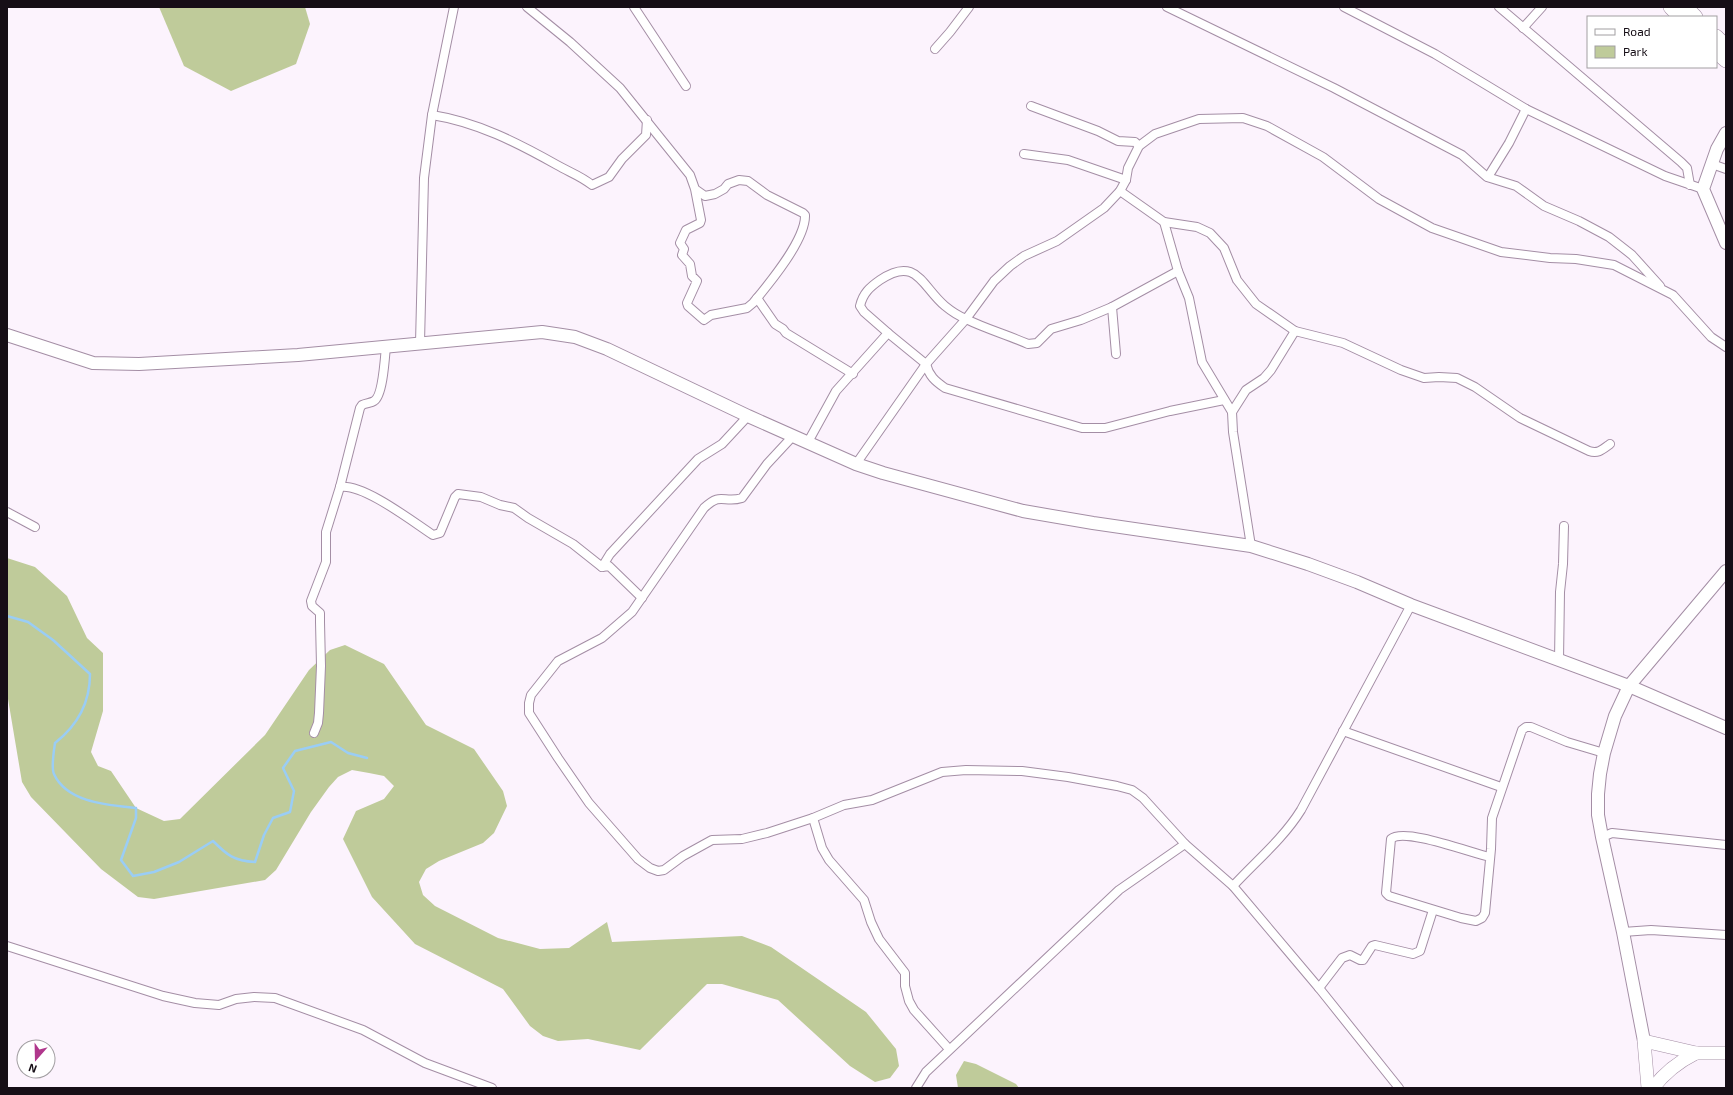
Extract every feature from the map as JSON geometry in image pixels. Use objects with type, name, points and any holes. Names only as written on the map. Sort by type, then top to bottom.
[{"type":"highway","points":[[1671,7],[1681,16]]},
{"type":"highway","points":[[1685,7],[1694,16]]},
{"type":"highway","points":[[1717,38],[1726,47]]},
{"type":"highway","points":[[1717,51],[1726,60]]},
{"type":"main road","points":[[1648,1088],[1644,1041],[1696,1053],[1726,1053]]},
{"type":"main road","points":[[1653,1088],[1665,1073],[1675,1065],[1696,1053]]},
{"type":"street","points":[[420,343],[424,178],[432,115],[454,7]]},
{"type":"street","points":[[527,7],[570,42],[620,88],[690,175],[695,189],[701,220],[700,223],[686,230],[680,243],[684,249],[682,255],[690,264],[692,276],[697,281],[688,300],[688,306],[704,320],[711,315],[747,308],[757,298],[785,263],[799,237],[805,215],[803,212],[768,195],[748,181],[739,180],[728,184],[724,189],[715,194],[705,196],[695,189]]},
{"type":"street","points":[[634,7],[686,86]]},
{"type":"street","points":[[935,49],[969,7]]},
{"type":"street","points":[[1167,7],[1334,88],[1462,155],[1488,177],[1516,186],[1544,206],[1579,221],[1609,237],[1632,255],[1657,284],[1673,295],[1712,337],[1726,348]]},
{"type":"street","points":[[1344,7],[1435,54],[1526,109],[1664,176],[1703,189]]},
{"type":"street","points":[[1499,7],[1681,162],[1687,168],[1690,185]]},
{"type":"street","points":[[1524,28],[1542,7]]},
{"type":"street","points":[[1031,106],[1098,131],[1118,142],[1135,142],[1138,146]]},
{"type":"street","points":[[1488,177],[1526,109]]},
{"type":"street","points":[[432,115],[451,118],[474,125],[506,139],[567,171],[581,176],[592,185],[609,177],[622,159],[646,135],[647,120]]},
{"type":"street","points":[[856,464],[926,364],[966,320],[994,281],[1010,266],[1024,256],[1057,241],[1104,208],[1120,191],[1126,180],[1128,168],[1138,146],[1155,134],[1199,119],[1243,118],[1273,128],[1322,157],[1379,199],[1432,228],[1501,252],[1550,258],[1576,259],[1614,265],[1673,295]]},
{"type":"street","points":[[1726,133],[1717,149],[1703,189],[1726,243]]},
{"type":"street","points":[[1024,154],[1068,160],[1126,180]]},
{"type":"street","points":[[1712,164],[1726,169]]},
{"type":"street","points":[[1120,191],[1164,222],[1197,227],[1210,233],[1224,248],[1237,280],[1256,304],[1294,331],[1343,342],[1401,370],[1424,378],[1457,378],[1474,387],[1520,418],[1594,453],[1600,452],[1610,444]]},
{"type":"street","points":[[1164,222],[1178,271],[1189,298],[1202,362],[1232,412],[1233,432],[1251,546]]},
{"type":"street","points":[[1178,271],[1112,307],[1081,320],[1051,329],[1037,343],[1028,344],[966,320],[945,306],[921,278],[908,271],[901,270],[888,274],[870,287],[862,297],[860,306],[864,312],[926,364],[928,372],[934,380],[945,388],[1082,428],[1105,428],[1224,400]]},
{"type":"street","points":[[757,298],[775,324],[786,333],[852,374]]},
{"type":"street","points":[[1112,307],[1116,354]]},
{"type":"street","points":[[1232,412],[1246,390],[1264,378],[1271,370],[1294,331]]},
{"type":"street","points":[[7,335],[93,363],[140,364],[282,356],[542,332],[575,337],[635,361],[748,416],[856,464],[952,493],[1023,511],[1093,523],[1251,546],[1308,564],[1357,582],[1411,605],[1629,686],[1726,728]]},
{"type":"street","points":[[808,442],[836,391],[888,333]]},
{"type":"street","points":[[314,732],[318,723],[319,714],[321,666],[320,622],[318,610],[312,606],[311,601],[326,562],[326,532],[340,487],[360,408],[366,403],[374,401],[379,394],[383,378],[386,346]]},
{"type":"street","points":[[602,567],[610,554],[634,527],[698,459],[722,444],[748,416]]},
{"type":"street","points":[[792,436],[767,464],[742,498],[736,500],[718,498],[704,508],[632,612],[602,638],[558,661],[532,695],[529,703],[528,713],[589,803],[638,859],[650,868],[658,871],[664,870],[683,856],[712,840],[742,839],[813,818],[844,805],[872,800],[942,772],[966,770],[1022,771],[1068,777],[1132,790],[1143,798],[1185,844],[1233,886],[1319,988],[1398,1088]]},
{"type":"street","points":[[340,487],[348,486],[357,488],[387,504],[433,535],[440,533],[455,497],[458,494],[481,497],[500,505],[514,508],[522,512],[528,518],[573,544],[602,567],[609,566],[642,598]]},
{"type":"street","points":[[7,512],[35,527]]},
{"type":"street","points":[[1559,660],[1560,592],[1563,564],[1564,526]]},
{"type":"street","points":[[1644,1041],[1598,815],[1598,794],[1604,753],[1615,716],[1629,686],[1726,571]]},
{"type":"street","points":[[1233,886],[1295,820],[1411,605]]},
{"type":"street","points":[[1490,857],[1415,836],[1392,838],[1386,893],[1389,896],[1461,918],[1476,921],[1482,918],[1485,913],[1490,857],[1492,818],[1522,730],[1526,727],[1531,727],[1567,742],[1604,753]]},
{"type":"street","points":[[1342,731],[1502,787]]},
{"type":"street","points":[[813,818],[822,848],[829,860],[864,900],[870,922],[879,939],[905,973],[905,986],[909,1001],[914,1010],[949,1049]]},
{"type":"street","points":[[1602,837],[1612,833],[1726,845]]},
{"type":"street","points":[[916,1088],[926,1072],[949,1049],[1119,890],[1185,844]]},
{"type":"street","points":[[1319,988],[1342,958],[1350,955],[1363,960],[1375,944],[1413,954],[1418,953],[1420,951],[1432,910]]},
{"type":"street","points":[[1623,932],[1651,930],[1726,935]]},
{"type":"street","points":[[7,946],[163,996],[195,1003],[219,1005],[236,999],[254,997],[275,998],[363,1030],[425,1063],[492,1088]]},
{"type":"green space","points":[[159,7],[305,7],[310,24],[296,64],[231,91],[184,66]]},
{"type":"green space","points":[[7,558],[35,567],[67,596],[87,638],[103,653],[103,711],[91,752],[98,766],[111,771],[136,808],[164,821],[180,819],[265,735],[309,670],[330,650],[345,645],[384,664],[426,725],[474,749],[503,791],[507,806],[494,833],[483,843],[439,861],[426,869],[419,882],[423,895],[435,906],[498,938],[540,949],[569,948],[607,922],[612,942],[742,936],[771,947],[866,1012],[896,1049],[899,1066],[890,1078],[875,1082],[850,1066],[778,1000],[722,984],[707,984],[640,1050],[588,1039],[558,1041],[543,1036],[530,1026],[503,989],[415,944],[372,897],[343,839],[356,811],[384,799],[394,786],[384,776],[352,770],[338,777],[311,812],[276,870],[265,880],[154,899],[138,897],[101,869],[31,797],[22,782],[7,693]]},
{"type":"green space","points":[[964,1061],[976,1064],[1016,1084],[1019,1088],[958,1088],[956,1075]]},
{"type":"waterway","points":[[7,616],[28,622],[53,640],[90,674],[88,694],[81,713],[70,729],[55,743],[53,771],[60,784],[68,791],[79,797],[102,804],[136,808],[136,818],[121,860],[133,876],[154,872],[179,862],[213,841],[236,859],[255,862],[264,835],[273,818],[290,812],[294,791],[283,768],[295,751],[331,742],[348,753],[367,758]]}]
